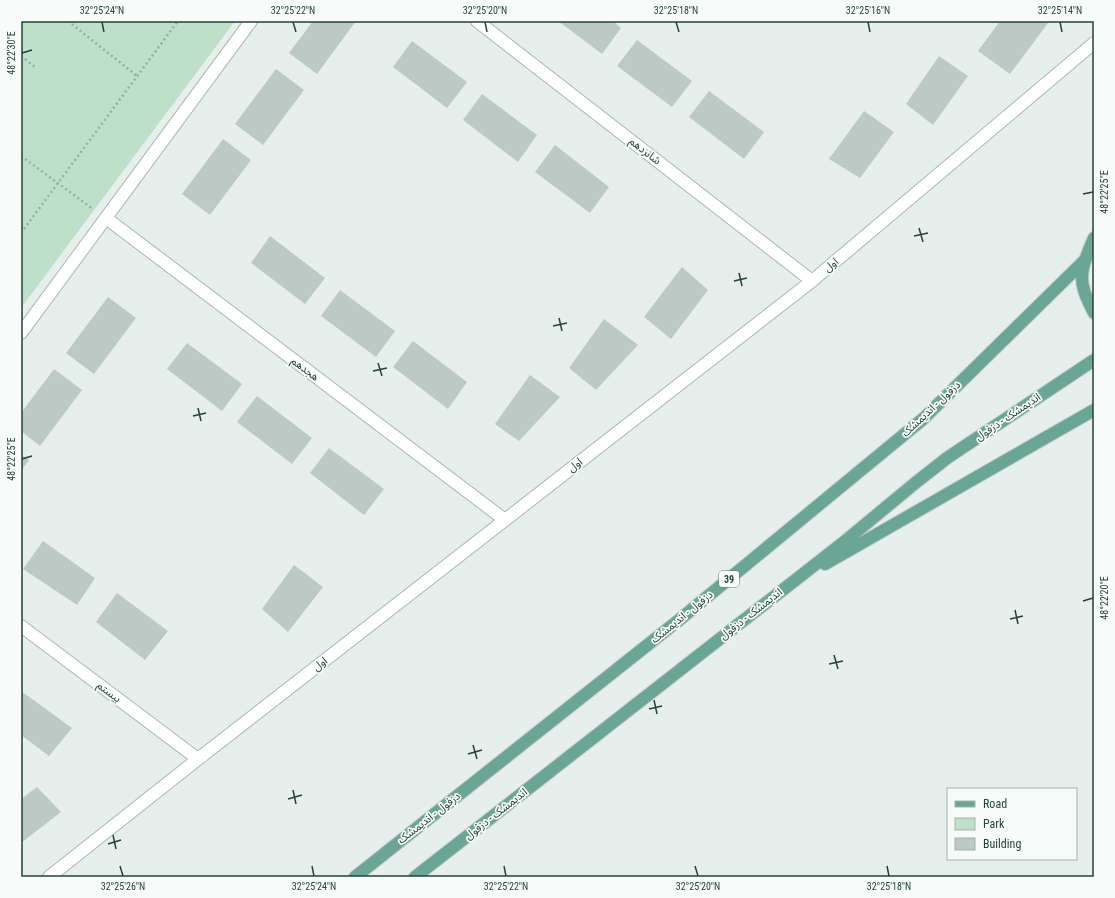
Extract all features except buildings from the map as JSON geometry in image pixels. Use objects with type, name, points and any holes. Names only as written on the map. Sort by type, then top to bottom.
[{"type":"main road","name":"39","points":[[1094,238],[1085,260],[1082,274],[1083,290],[1094,313]]},
{"type":"main road","name":"دزفول - اندیمشک","points":[[355,877],[679,620],[923,418],[1085,260]]},
{"type":"main road","name":"اندیمشک - دزفول","points":[[415,877],[788,586],[948,458],[1094,360]]},
{"type":"main road","points":[[788,586],[1094,410]]},
{"type":"street","points":[[21,333],[251,21]]},
{"type":"street","name":"شانزدهم","points":[[477,21],[812,281]]},
{"type":"street","name":"اول","points":[[49,877],[198,759],[812,281],[1094,43]]},
{"type":"street","name":"هجدهم","points":[[106,218],[505,520]]},
{"type":"street","name":"بیستم","points":[[21,626],[198,759]]},
{"type":"path","points":[[68,21],[137,76]]},
{"type":"path","points":[[21,233],[178,21]]},
{"type":"path","points":[[21,56],[35,67]]},
{"type":"path","points":[[21,156],[106,218]]},
{"type":"green space","points":[[21,21],[235,21],[21,308]]}]
